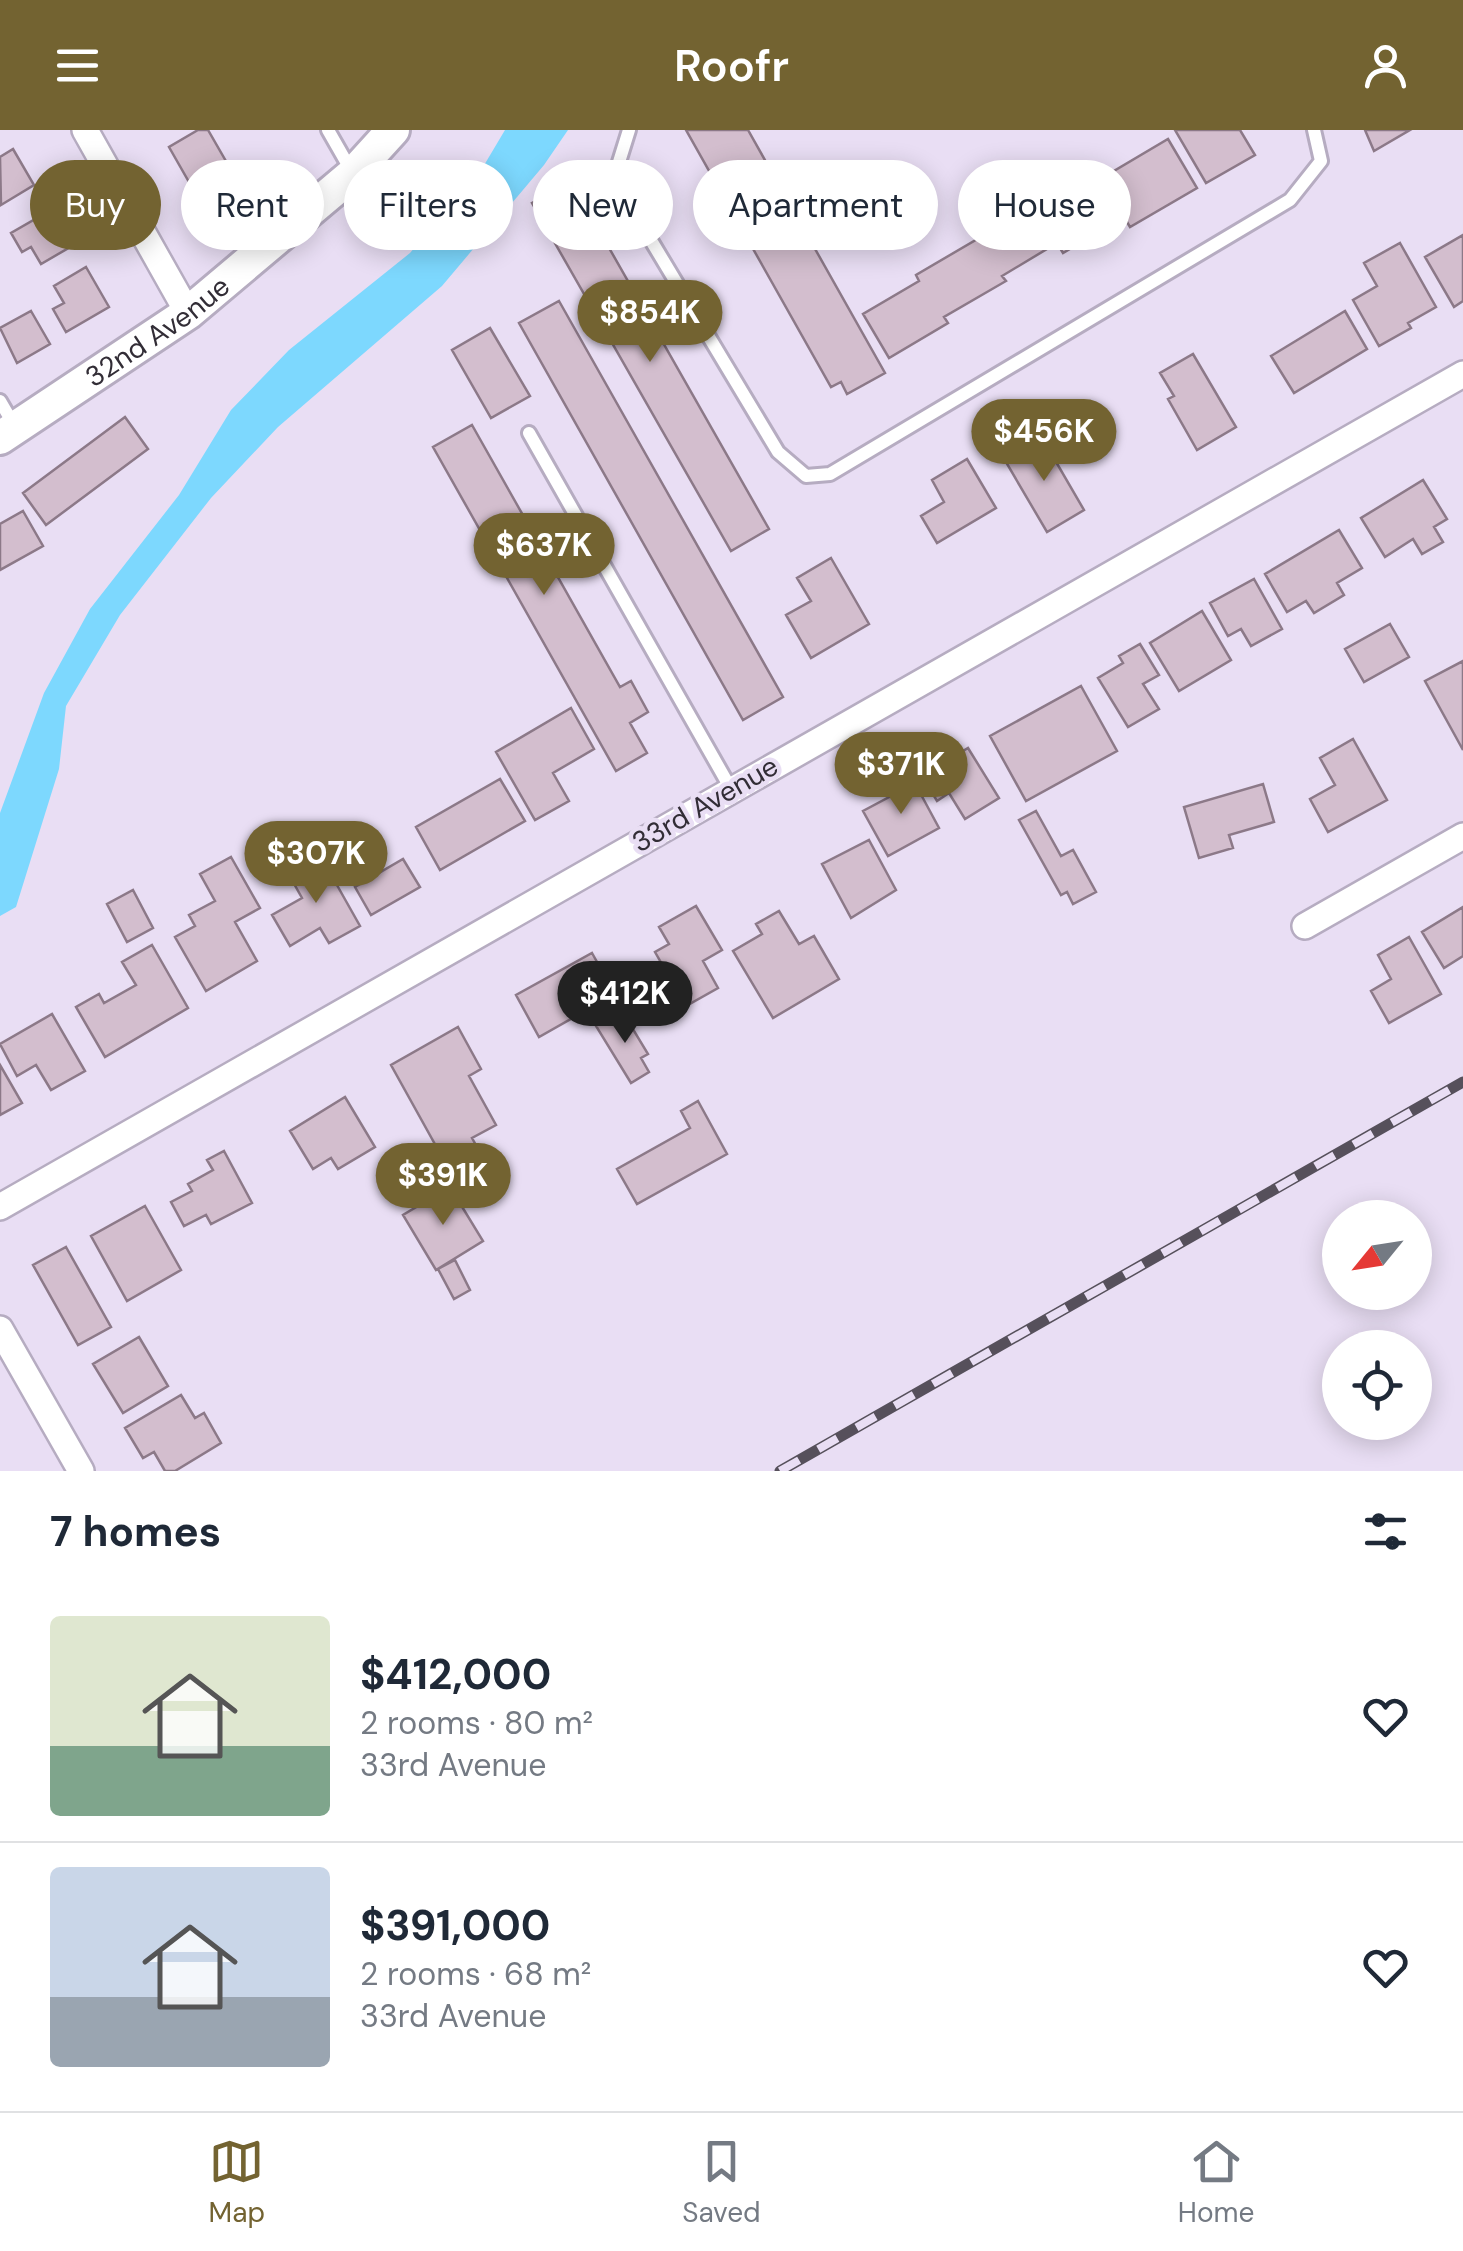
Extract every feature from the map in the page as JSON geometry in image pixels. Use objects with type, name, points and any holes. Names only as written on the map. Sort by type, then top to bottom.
[{"type":"street","points":[[85,130],[188,313]]},
{"type":"street","name":"32nd Avenue","points":[[366,160],[393,130]]},
{"type":"street","name":"32nd Avenue","points":[[5,423],[188,313],[344,182]]},
{"type":"street","name":"33rd Avenue","points":[[0,1206],[1463,374]]},
{"type":"street","points":[[1305,926],[1463,836]]},
{"type":"street","points":[[0,1328],[81,1471]]},
{"type":"lane","points":[[328,130],[346,160]]},
{"type":"lane","points":[[629,130],[619,162],[625,197],[778,452],[806,476],[830,474],[1290,200],[1321,161],[1314,130]]},
{"type":"lane","points":[[529,432],[731,789]]},
{"type":"water","points":[[505,130],[568,130],[547,160],[533,160],[533,178],[513,202],[513,160],[487,160]]},
{"type":"water","points":[[472,250],[442,286],[278,427],[211,498],[120,615],[66,706],[59,769],[16,907],[0,916],[0,813],[44,693],[90,609],[179,495],[231,410],[289,350],[410,253]]},
{"type":"building","points":[[198,130],[208,130],[225,160],[181,160],[181,168],[169,147]]},
{"type":"building","points":[[686,130],[748,130],[765,160],[703,160]]},
{"type":"building","points":[[1175,130],[1240,130],[1255,155],[1206,183]]},
{"type":"building","points":[[1365,130],[1410,130],[1374,151]]},
{"type":"building","points":[[1168,139],[1197,188],[1131,226],[1131,161]]},
{"type":"building","points":[[13,149],[30,178],[30,187],[1,205],[0,157]]},
{"type":"building","points":[[30,222],[30,248],[22,252],[11,233]]},
{"type":"building","points":[[1463,235],[1463,301],[1454,307],[1425,257]]},
{"type":"building","points":[[1400,243],[1436,307],[1408,323],[1411,328],[1379,346],[1353,300],[1377,286],[1364,263]]},
{"type":"building","points":[[33,250],[65,250],[41,264]]},
{"type":"building","points":[[559,250],[610,250],[769,529],[731,551]]},
{"type":"building","points":[[754,250],[816,250],[885,373],[847,394],[841,382],[831,387]]},
{"type":"building","points":[[959,250],[1045,250],[1002,276],[1006,281],[944,317],[948,323],[889,358],[863,314],[919,281],[916,275]]},
{"type":"building","points":[[86,267],[109,307],[66,332],[53,309],[64,303],[54,286]]},
{"type":"building","points":[[559,301],[783,697],[743,720],[519,323]]},
{"type":"building","points":[[31,311],[50,344],[17,363],[0,328]]},
{"type":"building","points":[[1345,311],[1367,349],[1294,393],[1271,356]]},
{"type":"building","points":[[490,328],[530,396],[491,418],[452,350]]},
{"type":"building","points":[[1193,354],[1236,427],[1197,450],[1168,399],[1174,396],[1160,373]]},
{"type":"building","points":[[125,417],[148,449],[46,525],[23,493]]},
{"type":"building","points":[[472,425],[620,687],[631,681],[648,712],[630,723],[647,753],[616,771],[433,447]]},
{"type":"building","points":[[1041,436],[1084,510],[1047,532],[1003,457]]},
{"type":"building","points":[[967,459],[996,508],[937,543],[921,516],[944,502],[932,480]]},
{"type":"building","points":[[1423,480],[1447,519],[1434,527],[1443,542],[1422,554],[1413,539],[1385,557],[1361,518]]},
{"type":"building","points":[[23,511],[43,546],[0,570],[0,524]]},
{"type":"building","points":[[1339,530],[1362,568],[1337,583],[1344,595],[1314,613],[1306,601],[1287,612],[1265,574]]},
{"type":"building","points":[[831,558],[869,624],[811,658],[786,615],[811,601],[797,578]]},
{"type":"building","points":[[1254,579],[1282,629],[1251,646],[1241,629],[1228,636],[1210,603]]},
{"type":"building","points":[[1202,611],[1231,660],[1179,691],[1150,643]]},
{"type":"building","points":[[1390,624],[1409,657],[1364,682],[1345,649]]},
{"type":"building","points":[[1140,644],[1159,675],[1143,684],[1159,709],[1128,727],[1098,678],[1123,663],[1119,656]]},
{"type":"building","points":[[1463,661],[1463,750],[1425,681]]},
{"type":"building","points":[[1081,686],[1117,751],[1026,801],[990,736]]},
{"type":"building","points":[[571,708],[594,749],[553,773],[569,801],[535,820],[496,752]]},
{"type":"building","points":[[1353,739],[1387,800],[1328,832],[1310,799],[1335,785],[1320,758]]},
{"type":"building","points":[[968,748],[999,798],[965,819],[949,793],[937,801],[922,776]]},
{"type":"building","points":[[911,776],[939,828],[888,856],[863,811],[891,796],[887,789]]},
{"type":"building","points":[[500,779],[525,821],[440,870],[416,827]]},
{"type":"building","points":[[1263,784],[1274,822],[1229,835],[1233,848],[1199,858],[1184,807]]},
{"type":"building","points":[[1036,811],[1061,856],[1073,850],[1096,892],[1073,904],[1067,892],[1061,895],[1019,820]]},
{"type":"building","points":[[869,840],[896,890],[851,918],[822,864]]},
{"type":"building","points":[[320,855],[360,926],[329,943],[320,928],[290,946],[272,915],[302,898],[288,873]]},
{"type":"building","points":[[231,857],[260,908],[235,922],[257,961],[206,991],[175,937],[195,926],[189,915],[215,901],[200,874]]},
{"type":"building","points":[[403,859],[420,887],[371,915],[355,887]]},
{"type":"building","points":[[133,890],[153,928],[127,942],[107,904]]},
{"type":"building","points":[[696,906],[722,950],[703,961],[718,988],[686,1006],[655,952],[669,944],[659,927]]},
{"type":"building","points":[[1463,907],[1463,956],[1444,968],[1422,932]]},
{"type":"building","points":[[779,911],[799,944],[814,936],[839,979],[773,1018],[733,951],[762,934],[756,924]]},
{"type":"building","points":[[1409,937],[1441,994],[1389,1023],[1371,991],[1391,979],[1378,955]]},
{"type":"building","points":[[152,945],[188,1008],[105,1057],[76,1007],[99,994],[104,1003],[136,985],[122,962]]},
{"type":"building","points":[[592,953],[615,994],[539,1037],[516,995]]},
{"type":"building","points":[[622,1011],[648,1054],[641,1058],[649,1072],[631,1083],[596,1026]]},
{"type":"building","points":[[52,1014],[85,1071],[51,1090],[36,1065],[17,1076],[0,1044]]},
{"type":"building","points":[[458,1027],[481,1069],[469,1076],[496,1125],[472,1138],[477,1147],[446,1164],[391,1065]]},
{"type":"building","points":[[0,1065],[22,1103],[0,1115]]},
{"type":"building","points":[[345,1097],[375,1147],[338,1169],[331,1158],[313,1169],[290,1131]]},
{"type":"building","points":[[698,1101],[727,1154],[637,1204],[617,1169],[690,1128],[681,1111]]},
{"type":"building","points":[[224,1151],[252,1203],[211,1224],[206,1215],[184,1226],[171,1202],[192,1191],[188,1184],[213,1170],[207,1160]]},
{"type":"building","points":[[450,1187],[483,1241],[436,1270],[403,1215]]},
{"type":"building","points":[[145,1206],[181,1270],[127,1301],[91,1236]]},
{"type":"building","points":[[66,1247],[111,1327],[78,1345],[33,1265]]},
{"type":"building","points":[[455,1260],[470,1290],[454,1299],[438,1269]]},
{"type":"building","points":[[139,1337],[168,1386],[123,1413],[93,1364]]},
{"type":"building","points":[[181,1395],[195,1418],[204,1413],[221,1443],[175,1471],[165,1471],[154,1452],[143,1458],[125,1428]]},
{"type":"railway","points":[[780,1471],[1463,1082]]}]
